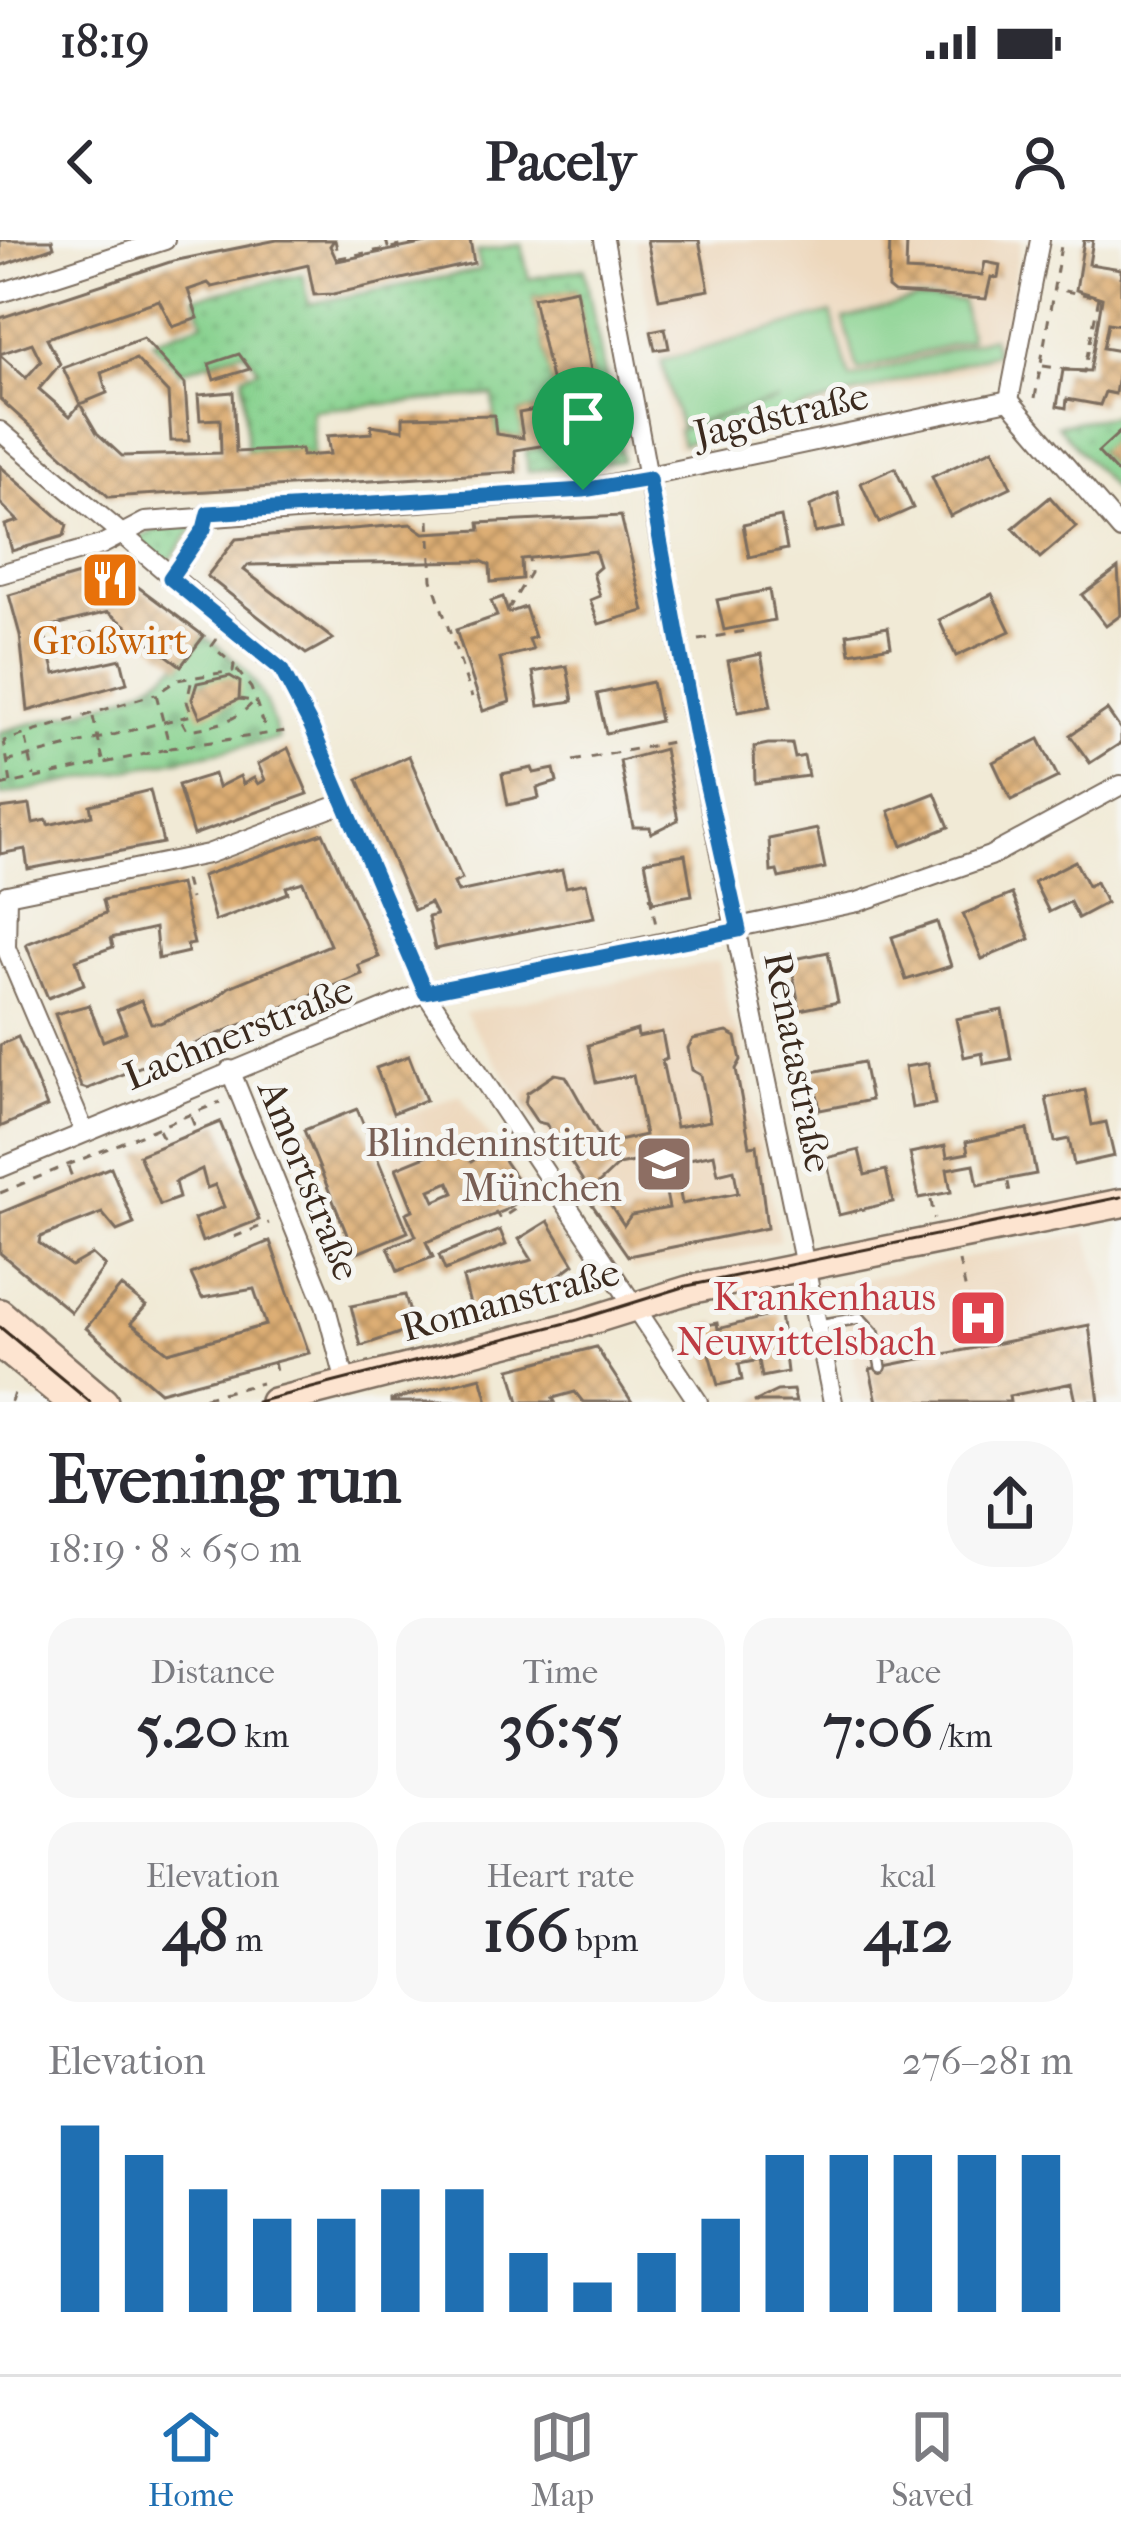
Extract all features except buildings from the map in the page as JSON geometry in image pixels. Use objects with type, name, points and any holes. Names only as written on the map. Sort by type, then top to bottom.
[{"type":"main road","name":"Romanstraße","points":[[276,1390],[346,1383],[634,1306],[806,1266],[1121,1203]]},
{"type":"main road","points":[[0,1313],[104,1402]]},
{"type":"main road","points":[[0,1344],[71,1402]]},
{"type":"street","points":[[0,293],[86,252],[165,240]]},
{"type":"street","name":"Renatastraße","points":[[604,240],[696,737],[833,1402]]},
{"type":"street","points":[[1040,240],[1010,400],[1121,530]]},
{"type":"street","name":"Jagdstraße","points":[[0,574],[118,536],[145,521],[583,490],[1010,400]]},
{"type":"street","points":[[0,431],[118,536],[281,669],[425,992],[698,1402]]},
{"type":"street","points":[[170,578],[204,529],[208,513]]},
{"type":"street","name":"Lachnerstraße","points":[[0,1168],[425,992],[739,930],[933,878],[1012,845],[1121,784]]},
{"type":"street","points":[[84,1131],[6,948],[3,892],[180,861],[344,802]]},
{"type":"street","name":"Amortstraße","points":[[230,1070],[325,1304],[346,1383]]},
{"type":"lane","points":[[818,1324],[860,1318],[874,1333],[881,1367]]},
{"type":"path","points":[[335,240],[337,259],[431,240]]},
{"type":"path","points":[[386,240],[388,250]]},
{"type":"path","points":[[1042,412],[1034,402],[1062,240]]},
{"type":"path","points":[[1040,365],[1084,372],[1099,297],[1052,289]]},
{"type":"path","points":[[577,441],[583,490]]},
{"type":"path","points":[[428,501],[432,580],[472,697]]},
{"type":"path","points":[[508,610],[530,573],[530,559]]},
{"type":"path","points":[[679,644],[750,630]]},
{"type":"path","points":[[216,649],[244,676],[266,732]]},
{"type":"path","points":[[11,783],[4,741],[156,694],[177,680],[228,674],[234,668]]},
{"type":"path","points":[[6,762],[192,715],[186,693],[192,680]]},
{"type":"path","points":[[156,694],[170,748]]},
{"type":"path","points":[[239,699],[255,700]]},
{"type":"path","points":[[182,718],[188,730],[215,725],[236,718],[255,700]]},
{"type":"path","points":[[92,716],[104,762]]},
{"type":"path","points":[[0,786],[170,748],[266,732],[275,735]]},
{"type":"path","points":[[26,735],[35,778]]},
{"type":"path","points":[[573,761],[696,737]]},
{"type":"path","points":[[180,861],[190,899]]},
{"type":"path","points":[[650,896],[660,944]]},
{"type":"path","points":[[0,1193],[226,1100]]},
{"type":"path","points":[[190,1114],[197,1132]]},
{"type":"path","points":[[158,1126],[166,1144]]},
{"type":"path","points":[[67,1165],[74,1182]]},
{"type":"path","points":[[495,1211],[500,1219],[530,1199]]},
{"type":"path","points":[[234,1238],[276,1220],[278,1225]]},
{"type":"path","points":[[953,1236],[979,1347]]},
{"type":"path","points":[[509,1303],[514,1318]]},
{"type":"path","points":[[274,1362],[276,1390]]},
{"type":"path","points":[[187,1402],[276,1390],[294,1375]]},
{"type":"path","points":[[11,1402],[18,1381]]},
{"type":"shaded area","points":[[635,240],[1021,240],[998,362],[676,449]]},
{"type":"shaded area","name":"Blindeninstitut München","points":[[719,961],[730,1019],[740,1035],[780,1241],[632,1270],[464,1013]]},
{"type":"shaded area","points":[[460,1094],[528,1195],[476,1170],[409,1198],[379,1126]]},
{"type":"shaded area","name":"Krankenhaus Neuwittelsbach","points":[[1087,1232],[1121,1352],[1121,1402],[862,1402],[837,1285]]},
{"type":"green space","points":[[521,244],[529,279],[584,268],[622,460],[528,471],[526,451],[603,435],[576,289],[533,298],[557,406],[519,413],[523,438],[496,434],[493,395],[312,410],[313,456],[302,456],[301,449],[247,451],[243,375],[259,369],[244,350],[180,372],[152,341],[203,322],[195,297],[303,274],[309,304],[480,270],[477,252]]},
{"type":"green space","points":[[916,299],[962,301],[970,339],[858,371],[844,319]]},
{"type":"green space","points":[[831,313],[850,379],[992,337],[996,353],[682,444],[678,430],[778,400],[680,426],[661,361]]},
{"type":"green space","points":[[1121,414],[1121,431],[1099,452],[1121,477],[1116,492],[1057,425]]},
{"type":"green space","points":[[199,520],[165,567],[134,541],[163,526]]},
{"type":"green space","points":[[204,636],[253,680],[278,739],[0,796],[0,732],[85,710],[137,690],[184,658]]},
{"type":"tram line","points":[[257,1402],[578,1320],[687,1286],[1121,1197]]},
{"type":"tram line","points":[[0,1327],[90,1402]]},
{"type":"place","name":"Großwirt","points":[[110,580]]},
{"type":"place","name":"Blindeninstitut München","points":[[664,1164]]},
{"type":"place","name":"Krankenhaus Neuwittelsbach","points":[[978,1318]]},
{"type":"route","points":[[649,479],[696,737],[739,930],[425,992],[295,691],[259,646],[170,578],[204,529],[208,513],[583,490],[649,479]]}]
